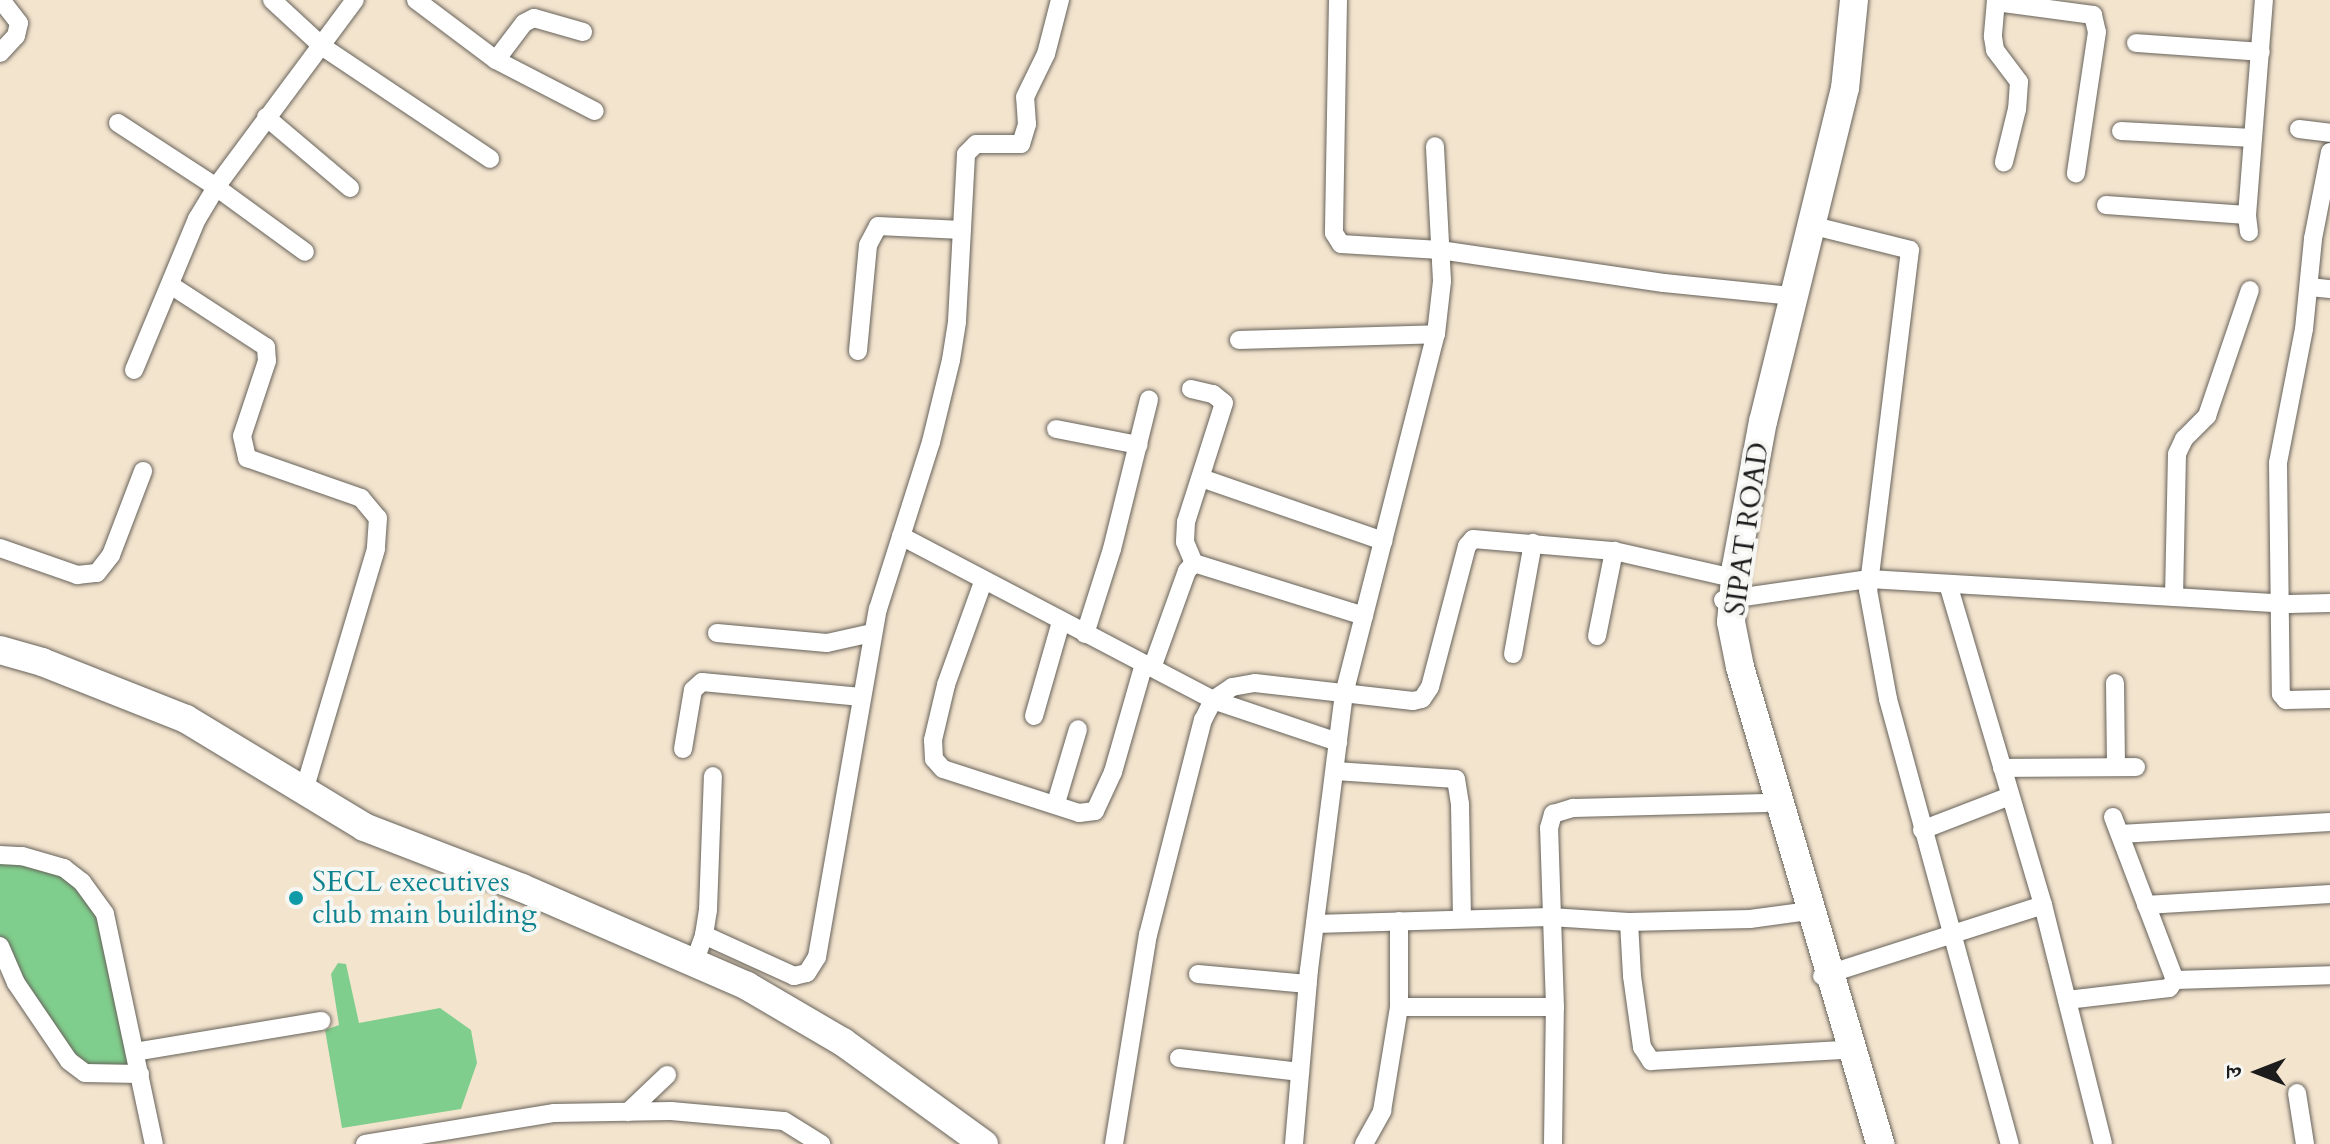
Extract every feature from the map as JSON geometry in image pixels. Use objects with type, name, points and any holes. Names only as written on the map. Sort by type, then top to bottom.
[{"type":"main road","name":"SIPAT ROAD","points":[[1786,296],[1821,144],[1839,47],[1841,0]]},
{"type":"main road","name":"SIPAT ROAD","points":[[1854,0],[1845,88],[1810,225],[1763,360],[1724,591],[1727,662],[1766,803],[1801,912],[1826,975],[1865,1144]]},
{"type":"main road","name":"SIPAT ROAD","points":[[1724,591],[1740,667],[1826,975],[1880,1144]]},
{"type":"main road","points":[[0,650],[42,662],[186,719],[364,827],[522,888],[747,986],[843,1042],[984,1144]]},
{"type":"street","points":[[0,53],[16,36],[19,23],[1,0]]},
{"type":"street","points":[[272,0],[323,47],[490,159]]},
{"type":"street","points":[[134,370],[172,286],[197,219],[216,187],[355,0]]},
{"type":"street","points":[[416,0],[496,60],[595,111]]},
{"type":"street","points":[[704,935],[794,976],[807,973],[817,957],[872,633],[942,404],[951,360],[966,154],[976,144],[1015,146],[1024,140],[1025,97],[1046,54],[1060,0]]},
{"type":"street","points":[[1338,0],[1337,240],[1347,246],[1440,250],[1664,283],[1786,296]]},
{"type":"street","points":[[2106,205],[2248,224],[2264,0]]},
{"type":"street","points":[[2004,162],[2017,109],[2019,82],[1995,50],[1996,1],[2089,13],[2097,22],[2076,173]]},
{"type":"street","points":[[496,60],[524,23],[534,18],[583,32]]},
{"type":"street","points":[[2136,43],[2261,52]]},
{"type":"street","points":[[266,117],[350,188]]},
{"type":"street","points":[[118,123],[216,187],[305,252]]},
{"type":"street","points":[[2299,129],[2330,133]]},
{"type":"street","points":[[2121,131],[2253,138]]},
{"type":"street","points":[[1294,1144],[1308,984],[1344,694],[1436,334],[1442,281],[1435,146]]},
{"type":"street","points":[[2330,152],[2313,239],[2310,287],[2278,463],[2281,694],[2286,700],[2330,699]]},
{"type":"street","points":[[1810,225],[1910,250],[1869,579],[1888,699],[1950,935],[2010,1144]]},
{"type":"street","points":[[858,351],[868,245],[878,226],[962,230]]},
{"type":"street","points":[[172,286],[266,347],[267,361],[242,436],[247,458],[361,498],[378,518],[376,549],[304,791]]},
{"type":"street","points":[[2310,287],[2330,289]]},
{"type":"street","points":[[2174,597],[2177,454],[2184,439],[2207,416],[2250,290]]},
{"type":"street","points":[[1239,340],[1436,334]]},
{"type":"street","points":[[1191,389],[1213,394],[1224,403],[1184,535],[1194,563]]},
{"type":"street","points":[[1085,634],[1112,549],[1149,399]]},
{"type":"street","points":[[1056,429],[1138,445]]},
{"type":"street","points":[[0,548],[65,572],[97,573],[111,555],[143,471]]},
{"type":"street","points":[[1201,478],[1383,541]]},
{"type":"street","points":[[901,536],[983,582],[1213,700],[1338,742]]},
{"type":"street","points":[[1114,1144],[1148,935],[1203,720],[1213,700],[1232,687],[1255,683],[1344,694],[1422,699],[1430,687],[1470,542],[1488,538],[1614,551],[1724,591],[1869,579],[2282,603],[2330,603]]},
{"type":"street","points":[[1513,654],[1533,543]]},
{"type":"street","points":[[1597,636],[1614,551]]},
{"type":"street","points":[[983,582],[946,685],[933,740],[934,759],[943,769],[955,774],[1084,814],[1095,811],[1099,805],[1148,666],[1187,571],[1194,563]]},
{"type":"street","points":[[1194,563],[1364,616]]},
{"type":"street","points":[[1948,584],[2043,905],[2103,1144]]},
{"type":"street","points":[[1034,716],[1061,622]]},
{"type":"street","points":[[717,633],[827,643],[872,633]]},
{"type":"street","points":[[683,749],[693,690],[702,682],[861,697]]},
{"type":"street","points":[[2115,683],[2116,767]]},
{"type":"street","points":[[1056,803],[1078,729]]},
{"type":"street","points":[[2002,768],[2136,767]]},
{"type":"street","points":[[1335,771],[1456,779],[1459,790],[1462,919]]},
{"type":"street","points":[[694,963],[704,935],[713,776]]},
{"type":"street","points":[[1922,830],[2010,796]]},
{"type":"street","points":[[1553,1144],[1555,1007],[1549,828],[1553,814],[1559,811],[1766,803]]},
{"type":"street","points":[[2175,980],[2116,825],[2330,822]]},
{"type":"street","points":[[0,855],[22,856],[64,868],[82,882],[105,914],[154,1144]]},
{"type":"street","points":[[2146,905],[2330,894]]},
{"type":"street","points":[[1826,975],[2043,905]]},
{"type":"street","points":[[1315,924],[1550,917],[1629,922],[1750,919],[1801,912]]},
{"type":"street","points":[[1364,1144],[1382,1111],[1399,1007],[1399,921]]},
{"type":"street","points":[[1629,922],[1632,976],[1642,1047],[1651,1061],[1842,1050]]},
{"type":"street","points":[[0,946],[16,983],[69,1061],[85,1073],[140,1074]]},
{"type":"street","points":[[1198,974],[1308,984]]},
{"type":"street","points":[[2175,980],[2330,975]]},
{"type":"street","points":[[2067,1000],[2169,988],[2175,980]]},
{"type":"street","points":[[1399,1007],[1555,1007]]},
{"type":"street","points":[[135,1052],[321,1021]]},
{"type":"street","points":[[1179,1058],[1300,1072]]},
{"type":"street","points":[[628,1112],[667,1075]]},
{"type":"street","points":[[2297,1093],[2305,1144]]},
{"type":"street","points":[[365,1144],[554,1113],[628,1112],[757,1116],[784,1121],[821,1144]]},
{"type":"green space","points":[[0,855],[64,868],[95,899],[140,1074],[85,1073],[0,946]]},
{"type":"green space","points":[[338,963],[346,964],[359,1023],[440,1008],[471,1030],[477,1063],[461,1109],[342,1128],[325,1030],[339,1025],[331,974]]},
{"type":"place","name":"SECL executives club main building","points":[[296,898]]}]
